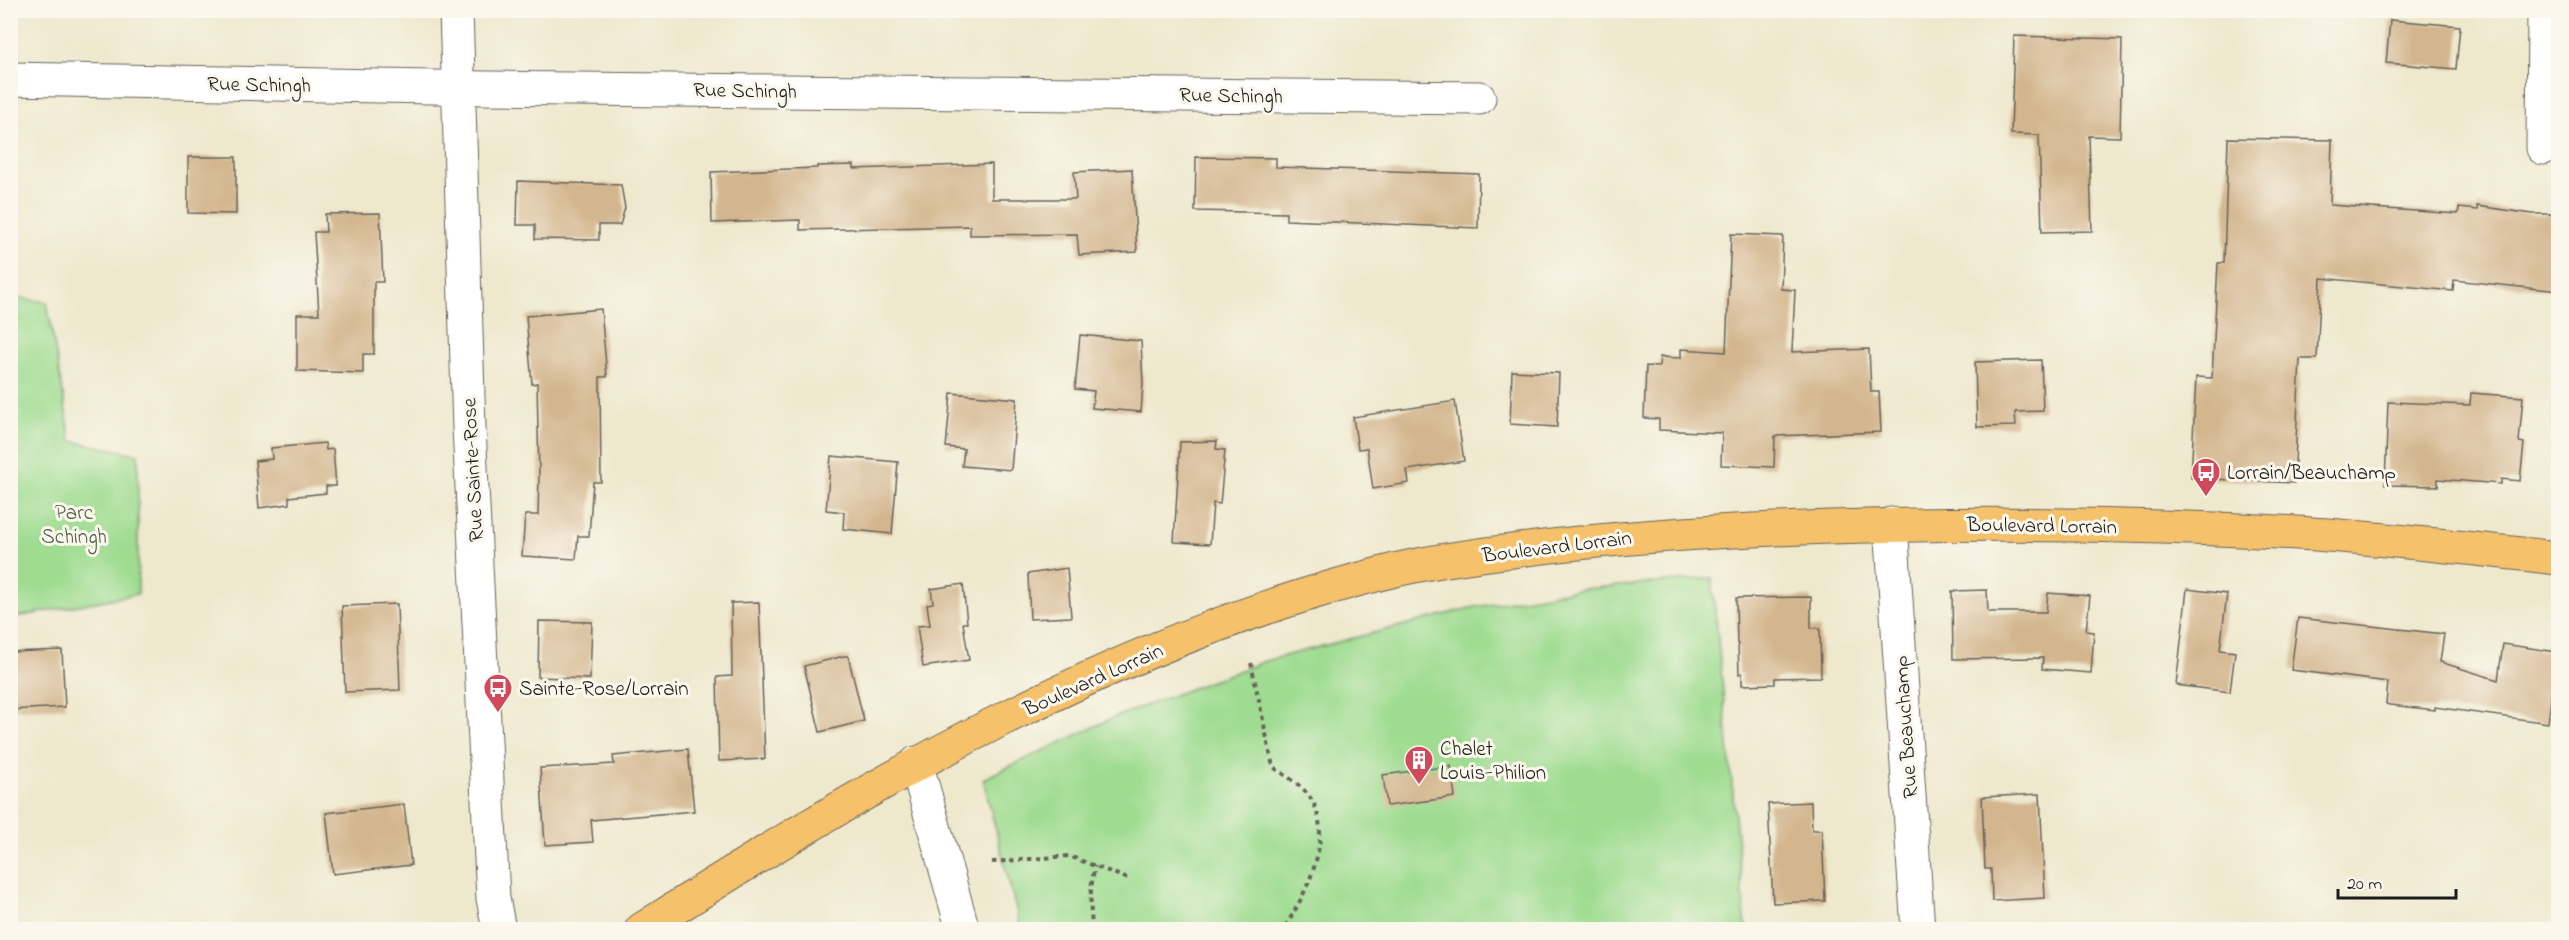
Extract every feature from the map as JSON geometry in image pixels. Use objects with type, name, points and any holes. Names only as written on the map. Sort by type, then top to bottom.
[{"type":"main road","name":"Boulevard Lorrain","points":[[641,930],[775,845],[916,763],[1087,679],[1254,613],[1384,572],[1450,558],[1572,542],[1643,536],[1891,524],[2171,527],[2305,533],[2559,558]]},
{"type":"street","name":"Rue Sainte-Rose","points":[[456,10],[469,428],[493,898],[500,930]]},
{"type":"street","points":[[2543,148],[2544,10]]},
{"type":"street","name":"Rue Schingh","points":[[10,80],[1479,98]]},
{"type":"street","name":"Rue Beauchamp","points":[[1891,524],[1918,930]]},
{"type":"street","points":[[916,763],[963,930]]},
{"type":"path","points":[[1251,663],[1273,767],[1309,796],[1317,814],[1319,836],[1316,863],[1307,889],[1283,930]]},
{"type":"path","points":[[992,862],[1069,856],[1131,880]]},
{"type":"path","points":[[1093,930],[1090,886],[1095,866]]},
{"type":"green space","name":"Parc Schingh","points":[[11,297],[47,302],[71,441],[138,454],[138,594],[11,618]]},
{"type":"green space","points":[[1712,578],[1746,929],[1021,929],[983,779],[1115,717],[1265,661],[1470,608],[1582,589]]},
{"type":"building","points":[[2390,20],[2460,26],[2456,69],[2386,63]]},
{"type":"building","points":[[2014,36],[2122,39],[2120,137],[2089,136],[2092,231],[2042,232],[2039,135],[2011,134]]},
{"type":"building","points":[[2228,138],[2332,140],[2330,205],[2458,214],[2459,208],[2478,210],[2477,206],[2533,214],[2559,214],[2559,291],[2454,280],[2453,291],[2321,278],[2317,359],[2300,359],[2294,483],[2191,478],[2196,377],[2212,378],[2218,263],[2224,263]]},
{"type":"building","points":[[188,157],[236,157],[236,214],[188,213]]},
{"type":"building","points":[[1196,157],[1276,158],[1276,167],[1479,174],[1478,228],[1286,220],[1286,213],[1195,211]]},
{"type":"building","points":[[992,164],[992,199],[1076,199],[1074,172],[1132,169],[1137,252],[1079,255],[1077,234],[970,235],[970,226],[800,230],[800,220],[712,223],[711,172],[817,168],[817,166],[854,165],[854,169]]},
{"type":"building","points":[[518,181],[621,185],[625,208],[620,225],[599,225],[599,240],[535,239],[535,225],[517,225]]},
{"type":"building","points":[[380,213],[383,282],[374,282],[374,354],[363,354],[363,373],[297,371],[297,314],[319,314],[314,232],[326,232],[325,214]]},
{"type":"building","points":[[1731,234],[1783,236],[1781,289],[1795,290],[1792,352],[1869,349],[1871,392],[1879,392],[1881,432],[1775,436],[1774,467],[1721,465],[1722,433],[1659,430],[1659,419],[1644,418],[1646,366],[1659,367],[1660,357],[1681,358],[1681,349],[1726,352]]},
{"type":"building","points":[[601,309],[607,377],[600,377],[601,482],[593,482],[589,536],[578,536],[576,559],[522,556],[525,515],[538,515],[539,476],[537,383],[532,384],[526,316]]},
{"type":"building","points":[[1080,335],[1141,341],[1143,384],[1141,412],[1092,408],[1094,391],[1075,389]]},
{"type":"building","points":[[2041,360],[2043,411],[2015,412],[2016,426],[1977,427],[1975,362]]},
{"type":"building","points":[[1512,371],[1559,373],[1557,427],[1510,424]]},
{"type":"building","points":[[951,393],[1017,399],[1011,470],[962,466],[964,449],[946,447]]},
{"type":"building","points":[[2471,393],[2523,397],[2519,442],[2524,443],[2520,481],[2501,479],[2501,484],[2438,479],[2438,486],[2385,485],[2388,402],[2470,405]]},
{"type":"building","points":[[1455,401],[1464,461],[1407,470],[1409,483],[1373,489],[1367,448],[1358,449],[1353,417]]},
{"type":"building","points":[[1217,441],[1216,449],[1225,450],[1220,504],[1213,503],[1210,544],[1174,542],[1180,442]]},
{"type":"building","points":[[325,443],[326,450],[333,449],[336,486],[326,486],[326,493],[289,497],[289,504],[259,508],[255,461],[272,459],[271,448]]},
{"type":"building","points":[[831,456],[898,462],[892,534],[843,529],[844,512],[826,510]]},
{"type":"building","points":[[1067,568],[1071,617],[1030,619],[1028,574]]},
{"type":"building","points":[[963,584],[967,623],[963,623],[969,660],[923,667],[917,626],[930,625],[927,604],[933,603],[931,589]]},
{"type":"building","points":[[2187,589],[2227,594],[2220,650],[2235,652],[2230,692],[2176,685]]},
{"type":"building","points":[[1987,590],[1988,612],[2046,612],[2048,593],[2090,596],[2086,631],[2094,632],[2091,673],[2042,669],[2043,658],[1953,659],[1952,591]]},
{"type":"building","points":[[1811,597],[1811,628],[1820,628],[1821,677],[1775,678],[1775,684],[1742,685],[1742,673],[1739,674],[1736,598]]},
{"type":"building","points":[[759,602],[765,759],[719,761],[717,677],[732,676],[731,603]]},
{"type":"building","points":[[397,604],[400,690],[345,692],[342,606]]},
{"type":"building","points":[[2298,618],[2444,634],[2440,662],[2498,680],[2503,644],[2557,652],[2548,723],[2435,707],[2435,710],[2390,705],[2386,704],[2388,682],[2291,670]]},
{"type":"building","points":[[539,621],[592,622],[590,679],[538,677]]},
{"type":"building","points":[[62,650],[65,707],[10,710],[10,652]]},
{"type":"building","points":[[848,656],[864,721],[820,732],[804,666]]},
{"type":"building","points":[[688,749],[694,811],[591,820],[593,842],[545,845],[540,768],[614,764],[613,756]]},
{"type":"building","name":"Chalet Louis-Philion","points":[[1451,766],[1455,797],[1387,806],[1383,775]]},
{"type":"building","points":[[2040,794],[2045,898],[1992,901],[1991,869],[1985,869],[1982,797]]},
{"type":"building","points":[[1811,802],[1812,830],[1822,830],[1825,901],[1773,903],[1768,804]]},
{"type":"building","points":[[404,804],[411,865],[333,874],[326,813]]},
{"type":"place","name":"Lorrain/Beauchamp","points":[[2206,498]]},
{"type":"place","name":"Sainte-Rose/Lorrain","points":[[498,714]]},
{"type":"place","name":"Chalet Louis-Philion","points":[[1419,786]]}]
